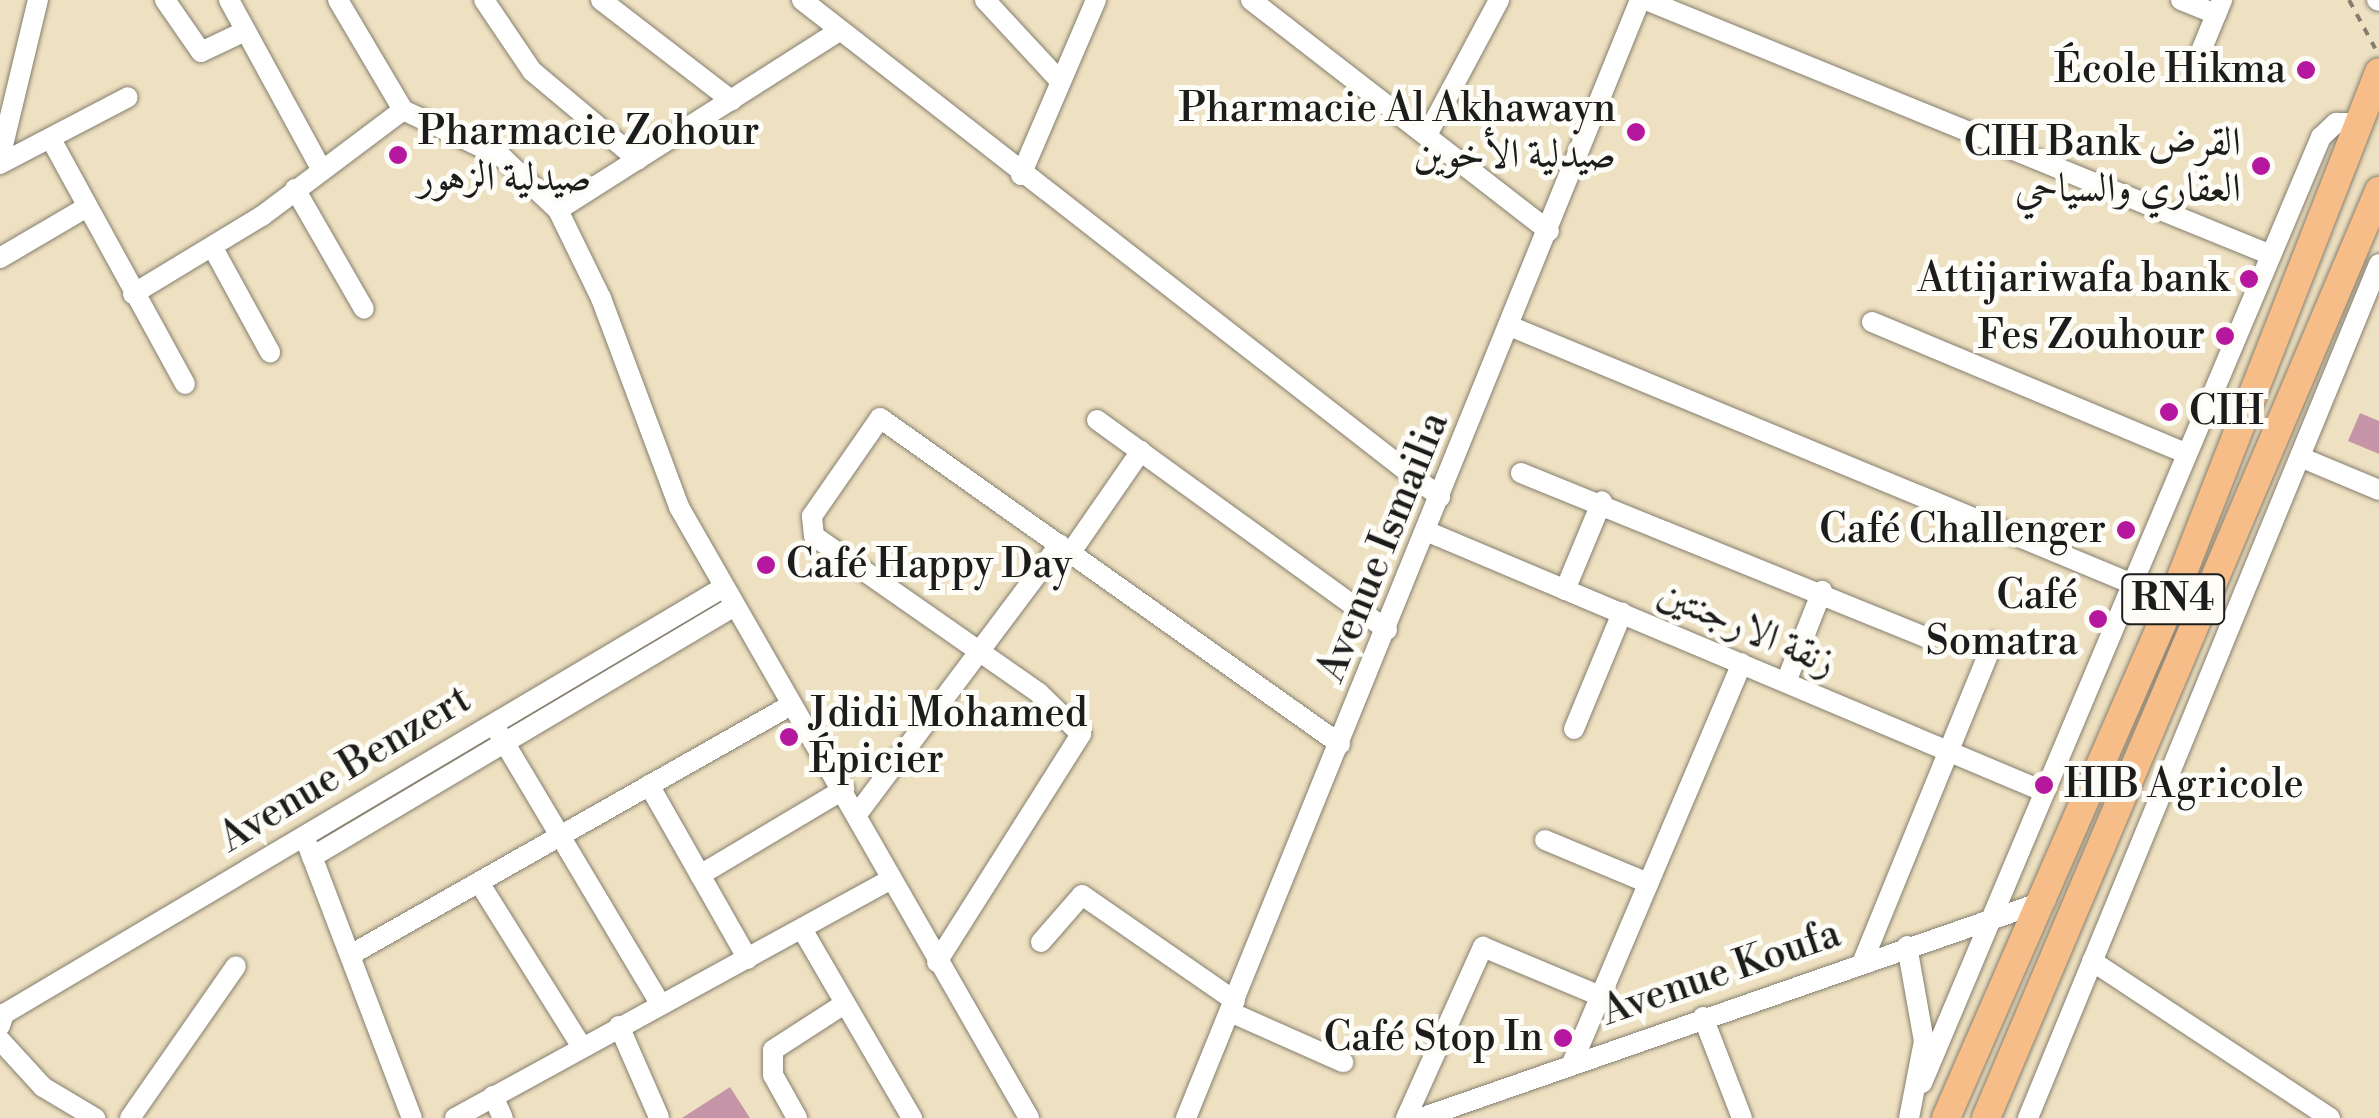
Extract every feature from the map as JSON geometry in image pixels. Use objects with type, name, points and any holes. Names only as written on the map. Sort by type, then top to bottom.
[{"type":"main road","name":"RN4","points":[[1946,1118],[2045,901],[2362,123],[2379,72]]},
{"type":"main road","name":"RN4","points":[[1986,1118],[2379,190]]},
{"type":"street","points":[[0,161],[38,0]]},
{"type":"street","points":[[165,0],[201,52],[246,31]]},
{"type":"street","points":[[229,0],[320,169]]},
{"type":"street","points":[[338,0],[403,110],[502,157],[558,210],[601,298],[679,507],[858,812],[936,962],[1029,1118]]},
{"type":"street","points":[[484,0],[532,71],[638,160]]},
{"type":"street","points":[[601,0],[732,101]]},
{"type":"street","points":[[802,0],[1020,175],[1440,497]]},
{"type":"street","points":[[985,0],[1060,80]]},
{"type":"street","points":[[1020,175],[1096,0]]},
{"type":"street","points":[[1250,0],[1549,231]]},
{"type":"street","points":[[1426,135],[1499,0]]},
{"type":"street","points":[[1643,0],[2270,255]]},
{"type":"street","name":"Avenue Ismailia","points":[[1186,1118],[1643,0]]},
{"type":"street","points":[[2181,0],[2219,7],[2194,68]]},
{"type":"street","points":[[558,210],[839,31]]},
{"type":"street","points":[[0,161],[52,141],[128,97]]},
{"type":"street","points":[[133,294],[213,248],[403,110]]},
{"type":"street","points":[[1909,1118],[2040,790],[2327,128],[2362,123]]},
{"type":"street","points":[[52,141],[185,384]]},
{"type":"street","points":[[296,189],[364,309]]},
{"type":"street","points":[[0,258],[87,208]]},
{"type":"street","points":[[213,248],[270,352]]},
{"type":"street","points":[[2028,1118],[2379,264]]},
{"type":"street","points":[[1872,322],[2185,453]]},
{"type":"street","points":[[1512,326],[2128,582]]},
{"type":"street","points":[[1097,420],[1387,630]]},
{"type":"street","points":[[936,962],[1081,744],[1078,724],[814,536],[812,516],[874,422],[894,422],[1340,744]]},
{"type":"street","points":[[858,812],[1141,451]]},
{"type":"street","points":[[2300,457],[2379,490]]},
{"type":"street","points":[[1521,473],[1602,501],[1928,638]]},
{"type":"street","points":[[1566,590],[1602,501]]},
{"type":"street","name":"زنقة الارجنتين","points":[[1426,531],[2040,790]]},
{"type":"street","name":"Avenue Benzert","points":[[312,856],[724,587]]},
{"type":"street","points":[[1786,682],[1822,591]]},
{"type":"street","name":"Avenue Benzert","points":[[1,1017],[303,835],[735,606]]},
{"type":"street","points":[[1574,729],[1622,613]]},
{"type":"street","points":[[1863,961],[1993,643]]},
{"type":"street","points":[[1573,1061],[1742,663]]},
{"type":"street","points":[[352,954],[792,705]]},
{"type":"street","points":[[498,732],[660,1003]]},
{"type":"street","points":[[650,785],[748,960]]},
{"type":"street","points":[[700,874],[844,790]]},
{"type":"street","points":[[303,835],[412,1118]]},
{"type":"street","points":[[1545,840],[1648,883]]},
{"type":"street","points":[[455,1118],[891,880]]},
{"type":"street","points":[[480,884],[582,1047]]},
{"type":"street","points":[[1040,942],[1082,896],[1232,1007],[1343,1062]]},
{"type":"street","name":"Avenue Koufa","points":[[1421,1118],[1987,916],[2045,901]]},
{"type":"street","points":[[802,929],[912,1118]]},
{"type":"street","points":[[1906,946],[1922,1003],[1922,1084]]},
{"type":"street","points":[[1406,1118],[1483,948],[1600,996]]},
{"type":"street","points":[[2092,960],[2330,1118]]},
{"type":"street","points":[[130,1118],[236,966]]},
{"type":"street","points":[[797,1118],[773,1075],[772,1050],[844,1004]]},
{"type":"street","points":[[1703,1017],[1742,1118]]},
{"type":"street","points":[[620,1026],[660,1117],[639,1118]]},
{"type":"street","points":[[0,1040],[43,1086],[95,1118]]},
{"type":"street","points":[[493,1096],[503,1118]]},
{"type":"path","points":[[2349,0],[2379,51]]},
{"type":"building","points":[[2360,413],[2379,421],[2379,454],[2348,441]]},
{"type":"building","points":[[730,1087],[750,1118],[682,1118]]},
{"type":"place","name":"École Hikma","points":[[2306,70]]},
{"type":"place","name":"Pharmacie Al Akhawayn صيدلية الأخوين","points":[[1636,132]]},
{"type":"place","name":"Pharmacie Zohour صيدلية الزهور","points":[[398,155]]},
{"type":"place","name":"CIH Bank القرض العقاري والسياحي","points":[[2261,166]]},
{"type":"place","name":"Attijariwafa bank","points":[[2249,279]]},
{"type":"place","name":"Fes Zouhour","points":[[2225,336]]},
{"type":"place","name":"CIH","points":[[2169,412]]},
{"type":"place","name":"Café Challenger","points":[[2126,530]]},
{"type":"place","name":"Café Happy Day","points":[[766,565]]},
{"type":"place","name":"Café Somatra","points":[[2098,619]]},
{"type":"place","name":"Jdidi Mohamed Épicier","points":[[789,737]]},
{"type":"place","name":"HIB Agricole","points":[[2044,785]]},
{"type":"place","name":"Café Stop In","points":[[1563,1038]]}]
